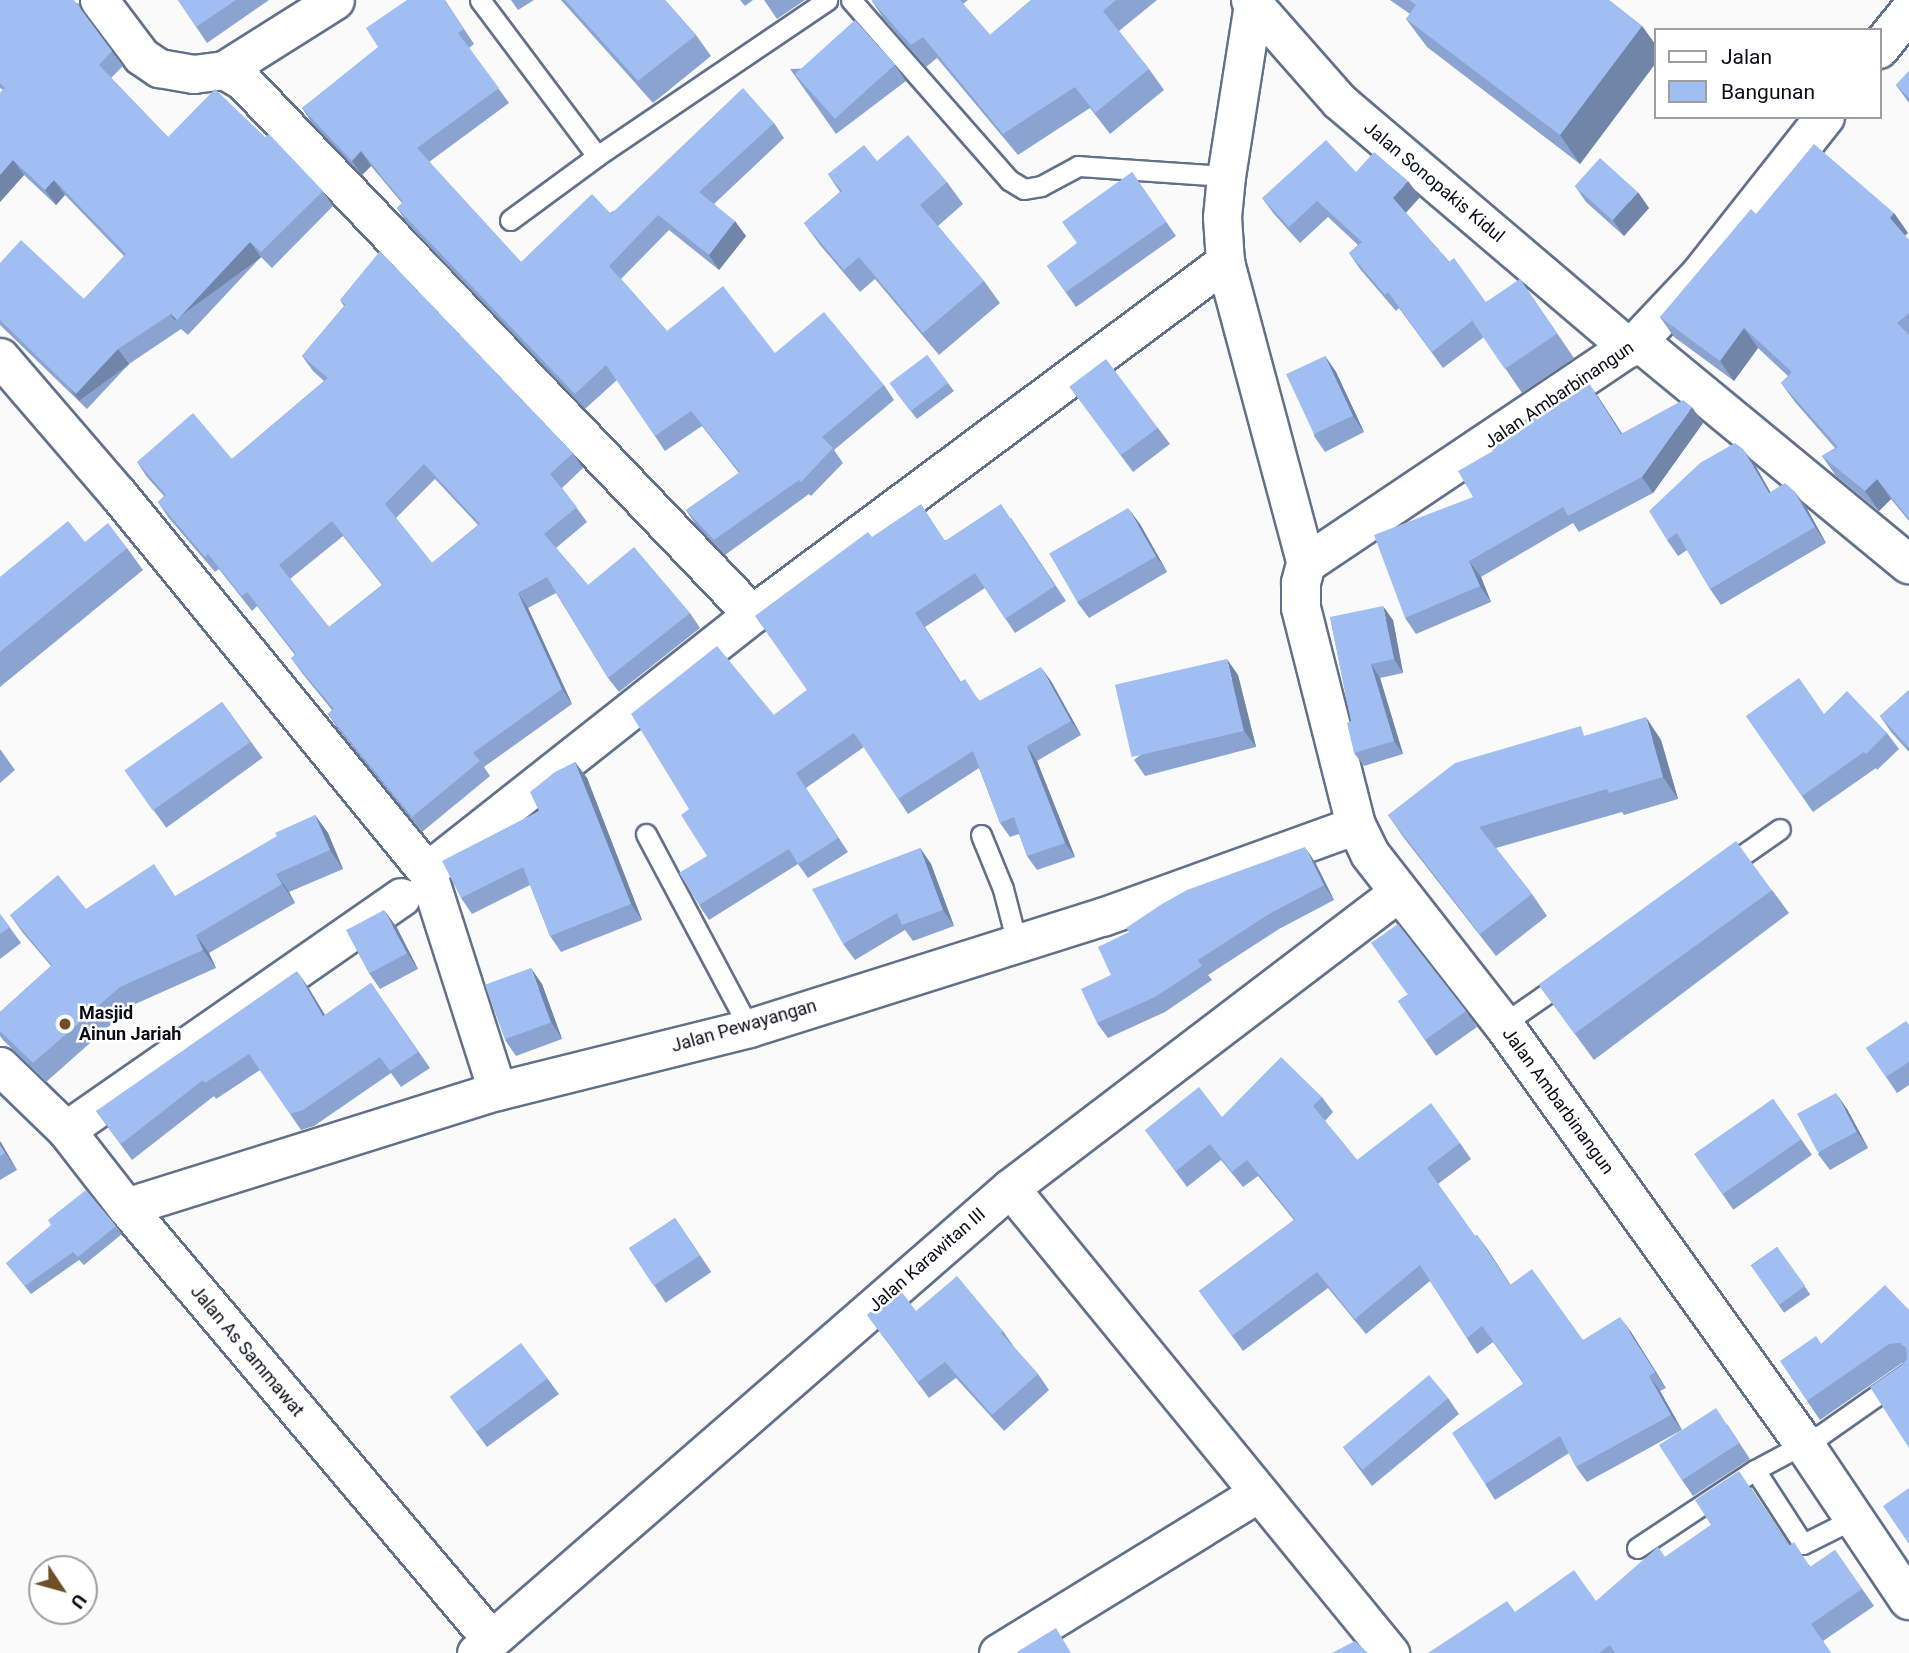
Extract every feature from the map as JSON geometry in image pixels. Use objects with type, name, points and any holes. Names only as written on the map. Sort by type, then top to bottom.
[{"type":"main road","points":[[1881,46],[1909,12]]},
{"type":"main road","name":"Jalan Ambarbinangun","points":[[1823,119],[1702,273],[1633,344],[1306,564],[1301,583],[1301,608],[1356,825],[1370,855],[1503,1024],[1804,1444],[1909,1600]]},
{"type":"main road","name":"Jalan Sonopakis Kidul","points":[[1633,344],[1909,564]]},
{"type":"street","points":[[99,0],[141,56],[159,68],[193,74],[223,70],[335,0]]},
{"type":"street","name":"Jalan Ambarbinangun","points":[[1253,1],[1226,176],[1222,217],[1225,262],[1306,564]]},
{"type":"street","name":"Jalan Sonopakis Kidul","points":[[1253,1],[1339,101],[1633,344]]},
{"type":"street","points":[[223,70],[243,81],[752,614]]},
{"type":"street","points":[[427,871],[752,614],[1225,262]]},
{"type":"street","points":[[0,357],[127,504],[427,871],[496,1091]]},
{"type":"street","name":"Jalan Pewayangan","points":[[126,1207],[496,1091],[749,1028],[1101,917],[1356,825]]},
{"type":"street","name":"Jalan Karawitan III","points":[[483,1646],[1010,1188],[1399,892]]},
{"type":"street","points":[[66,1130],[401,897]]},
{"type":"street","name":"Jalan As Sammawat","points":[[3,1074],[66,1130],[483,1646]]},
{"type":"street","points":[[1010,1188],[1390,1653]]},
{"type":"street","points":[[998,1653],[1258,1493]]},
{"type":"lane","points":[[480,0],[597,156]]},
{"type":"lane","points":[[510,220],[597,156],[827,0]]},
{"type":"lane","points":[[851,0],[1009,180],[1024,189],[1041,186],[1078,166],[1226,176]]},
{"type":"lane","points":[[1703,883],[1780,829]]},
{"type":"lane","points":[[646,834],[749,1028]]},
{"type":"lane","points":[[981,835],[1003,889],[1017,943]]},
{"type":"lane","points":[[1503,1024],[1583,969]]},
{"type":"lane","points":[[1637,1548],[1755,1471],[1804,1444],[1909,1373]]},
{"type":"lane","points":[[1755,1471],[1802,1544],[1853,1519]]},
{"type":"building","points":[[0,0],[74,0],[112,51],[99,65],[168,137],[215,89],[265,137],[269,134],[323,191],[261,252],[250,242],[177,320],[171,314],[118,349],[76,394],[0,320],[0,263],[21,240],[84,299],[126,254],[54,180],[45,190],[13,160],[0,175],[0,93],[5,88],[0,83]]},
{"type":"building","points":[[178,0],[236,0],[196,27]]},
{"type":"building","points":[[407,0],[444,0],[464,29],[458,33],[499,88],[417,148],[521,262],[592,194],[611,214],[743,88],[774,123],[699,192],[735,221],[709,255],[658,215],[609,266],[667,331],[723,286],[775,353],[824,312],[884,385],[822,437],[833,448],[801,482],[799,480],[714,540],[686,510],[740,472],[691,411],[655,436],[606,365],[575,394],[397,208],[403,202],[361,151],[352,161],[302,108],[378,47],[366,28]]},
{"type":"building","points":[[565,0],[665,0],[696,35],[638,81]]},
{"type":"building","points":[[873,0],[960,0],[990,35],[1031,0],[1116,0],[1103,11],[1149,69],[1095,113],[1075,87],[1003,134],[923,37],[911,45]]},
{"type":"building","points":[[1409,0],[1609,0],[1642,26],[1560,135],[1406,19],[1416,5]]},
{"type":"building","points":[[855,20],[895,65],[835,119],[795,74]]},
{"type":"building","points":[[1909,71],[1909,98],[1896,85]]},
{"type":"building","points":[[908,135],[947,182],[920,205],[984,281],[923,333],[859,257],[844,270],[804,223],[842,191],[828,174],[864,145],[877,161]]},
{"type":"building","points":[[1326,140],[1356,172],[1374,152],[1408,181],[1393,198],[1449,262],[1454,258],[1488,305],[1432,352],[1388,292],[1385,295],[1349,253],[1362,242],[1317,201],[1289,227],[1262,198]]},
{"type":"building","points":[[1814,144],[1894,213],[1890,218],[1909,240],[1909,313],[1897,323],[1909,335],[1909,519],[1877,479],[1865,491],[1822,456],[1838,447],[1781,383],[1792,372],[1744,328],[1720,361],[1660,317],[1751,209],[1756,214]]},
{"type":"building","points":[[1600,158],[1638,192],[1612,220],[1575,186]]},
{"type":"building","points":[[1132,172],[1166,222],[1066,292],[1047,266],[1077,243],[1062,222]]},
{"type":"building","points":[[380,251],[573,453],[550,474],[577,507],[544,534],[588,585],[634,547],[690,613],[608,678],[547,577],[518,593],[562,689],[473,753],[480,761],[412,817],[328,714],[334,709],[291,658],[296,654],[247,592],[242,596],[208,554],[205,557],[158,502],[166,495],[137,462],[193,413],[232,459],[328,378],[302,356],[346,304],[340,300]],"holes":[[[424,464],[480,524],[432,563],[385,504]],[[332,521],[383,585],[329,627],[279,565]]]},
{"type":"building","points":[[1520,279],[1557,334],[1505,369],[1468,314]]},
{"type":"building","points":[[927,355],[948,383],[911,411],[889,383]]},
{"type":"building","points":[[1325,356],[1353,416],[1314,434],[1286,374]]},
{"type":"building","points":[[1106,359],[1158,428],[1121,455],[1069,387]]},
{"type":"building","points":[[1586,379],[1621,434],[1683,400],[1692,407],[1642,477],[1568,516],[1563,507],[1469,561],[1480,586],[1405,618],[1374,535],[1473,497],[1458,471],[1493,451],[1489,444]]},
{"type":"building","points":[[1735,443],[1743,449],[1769,493],[1785,483],[1794,491],[1815,527],[1710,589],[1677,533],[1667,540],[1649,511],[1700,463]]},
{"type":"building","points":[[921,504],[945,541],[1001,504],[1055,586],[1005,619],[975,573],[915,613],[960,682],[965,679],[979,701],[1041,667],[1071,721],[1027,746],[1065,843],[1027,856],[1014,817],[1000,823],[973,751],[898,799],[854,733],[796,773],[838,838],[798,864],[789,849],[699,905],[679,873],[707,856],[681,815],[689,809],[631,714],[717,646],[774,715],[807,690],[755,616],[868,532],[872,537]]},
{"type":"building","points":[[1128,508],[1156,556],[1077,602],[1049,554]]},
{"type":"building","points":[[68,521],[85,542],[108,523],[127,548],[0,652],[0,577]]},
{"type":"building","points":[[1383,606],[1394,659],[1371,664],[1394,741],[1354,753],[1347,723],[1351,721],[1330,617]]},
{"type":"building","points":[[1227,659],[1244,731],[1132,757],[1115,685]]},
{"type":"building","points":[[1799,678],[1824,714],[1847,691],[1887,733],[1866,754],[1864,752],[1802,796],[1746,716]]},
{"type":"building","points":[[1909,690],[1909,748],[1880,716]]},
{"type":"building","points":[[222,702],[250,742],[153,810],[125,770]]},
{"type":"building","points":[[1646,717],[1663,777],[1609,793],[1607,789],[1479,827],[1532,894],[1480,934],[1388,815],[1455,763],[1581,726],[1584,736]]},
{"type":"building","points":[[575,762],[631,904],[550,936],[523,867],[461,898],[442,861],[539,811],[530,792],[555,772]]},
{"type":"building","points":[[315,815],[330,850],[276,874],[282,884],[196,935],[203,950],[120,987],[33,1063],[0,1031],[0,1012],[52,965],[10,915],[58,875],[86,909],[154,864],[175,896],[277,836],[275,833]]},
{"type":"building","points":[[1736,841],[1772,890],[1574,1034],[1539,984]]},
{"type":"building","points":[[1305,847],[1324,885],[1269,914],[1198,960],[1202,966],[1155,997],[1097,1023],[1081,989],[1111,975],[1098,947],[1129,932],[1126,928],[1187,890]]},
{"type":"building","points":[[920,848],[943,910],[902,925],[897,913],[843,944],[812,889]]},
{"type":"building","points":[[384,910],[407,953],[369,973],[346,930]]},
{"type":"building","points":[[0,914],[10,927],[0,934]]},
{"type":"building","points":[[1398,924],[1466,1011],[1425,1040],[1398,1001],[1408,995],[1371,943]]},
{"type":"building","points":[[531,968],[551,1023],[505,1039],[485,985]]},
{"type":"building","points":[[297,971],[323,1016],[371,983],[418,1052],[390,1071],[380,1057],[303,1110],[290,1114],[249,1054],[205,1083],[203,1080],[121,1144],[96,1111]]},
{"type":"building","points":[[1906,1021],[1909,1025],[1909,1062],[1886,1077],[1866,1048]]},
{"type":"building","points":[[1281,1057],[1322,1097],[1313,1106],[1357,1160],[1431,1103],[1460,1143],[1427,1168],[1510,1285],[1532,1269],[1583,1340],[1620,1317],[1655,1372],[1649,1376],[1671,1415],[1576,1467],[1560,1436],[1485,1484],[1452,1433],[1524,1383],[1482,1326],[1467,1338],[1420,1265],[1355,1319],[1317,1272],[1232,1336],[1199,1291],[1295,1219],[1247,1160],[1232,1172],[1210,1144],[1176,1171],[1145,1130],[1199,1087],[1222,1117]]},
{"type":"building","points":[[1836,1093],[1857,1132],[1818,1153],[1797,1114]]},
{"type":"building","points":[[1773,1099],[1801,1139],[1722,1194],[1694,1154]]},
{"type":"building","points":[[86,1190],[116,1226],[78,1257],[73,1252],[25,1286],[6,1263],[51,1225],[48,1220]]},
{"type":"building","points":[[675,1218],[700,1256],[653,1286],[629,1248]]},
{"type":"building","points":[[1777,1247],[1805,1286],[1779,1305],[1751,1266]]},
{"type":"building","points":[[957,1276],[1003,1331],[1001,1333],[1038,1374],[992,1415],[945,1362],[918,1382],[867,1315],[898,1287],[916,1311]]},
{"type":"building","points":[[1885,1285],[1909,1310],[1909,1448],[1870,1387],[1907,1359],[1906,1348],[1900,1343],[1889,1344],[1807,1401],[1780,1361],[1816,1336],[1821,1344]]},
{"type":"building","points":[[521,1343],[547,1378],[476,1432],[450,1397]]},
{"type":"building","points":[[1429,1375],[1448,1398],[1362,1470],[1343,1447]]},
{"type":"building","points":[[1716,1408],[1739,1443],[1682,1480],[1659,1445]]},
{"type":"building","points":[[1739,1471],[1789,1546],[1794,1542],[1810,1567],[1835,1550],[1862,1589],[1811,1624],[1831,1653],[1615,1653],[1610,1645],[1599,1653],[1428,1653],[1507,1601],[1515,1612],[1574,1570],[1596,1601],[1658,1547],[1665,1557],[1711,1525],[1695,1500]]},
{"type":"building","points":[[1909,1488],[1909,1544],[1883,1506]]},
{"type":"building","points":[[1056,1628],[1071,1653],[1017,1652]]},
{"type":"building","points":[[1355,1641],[1368,1653],[1332,1653]]},
{"type":"place","name":"Masjid Ainun Jariah","points":[[65,1024]]}]
